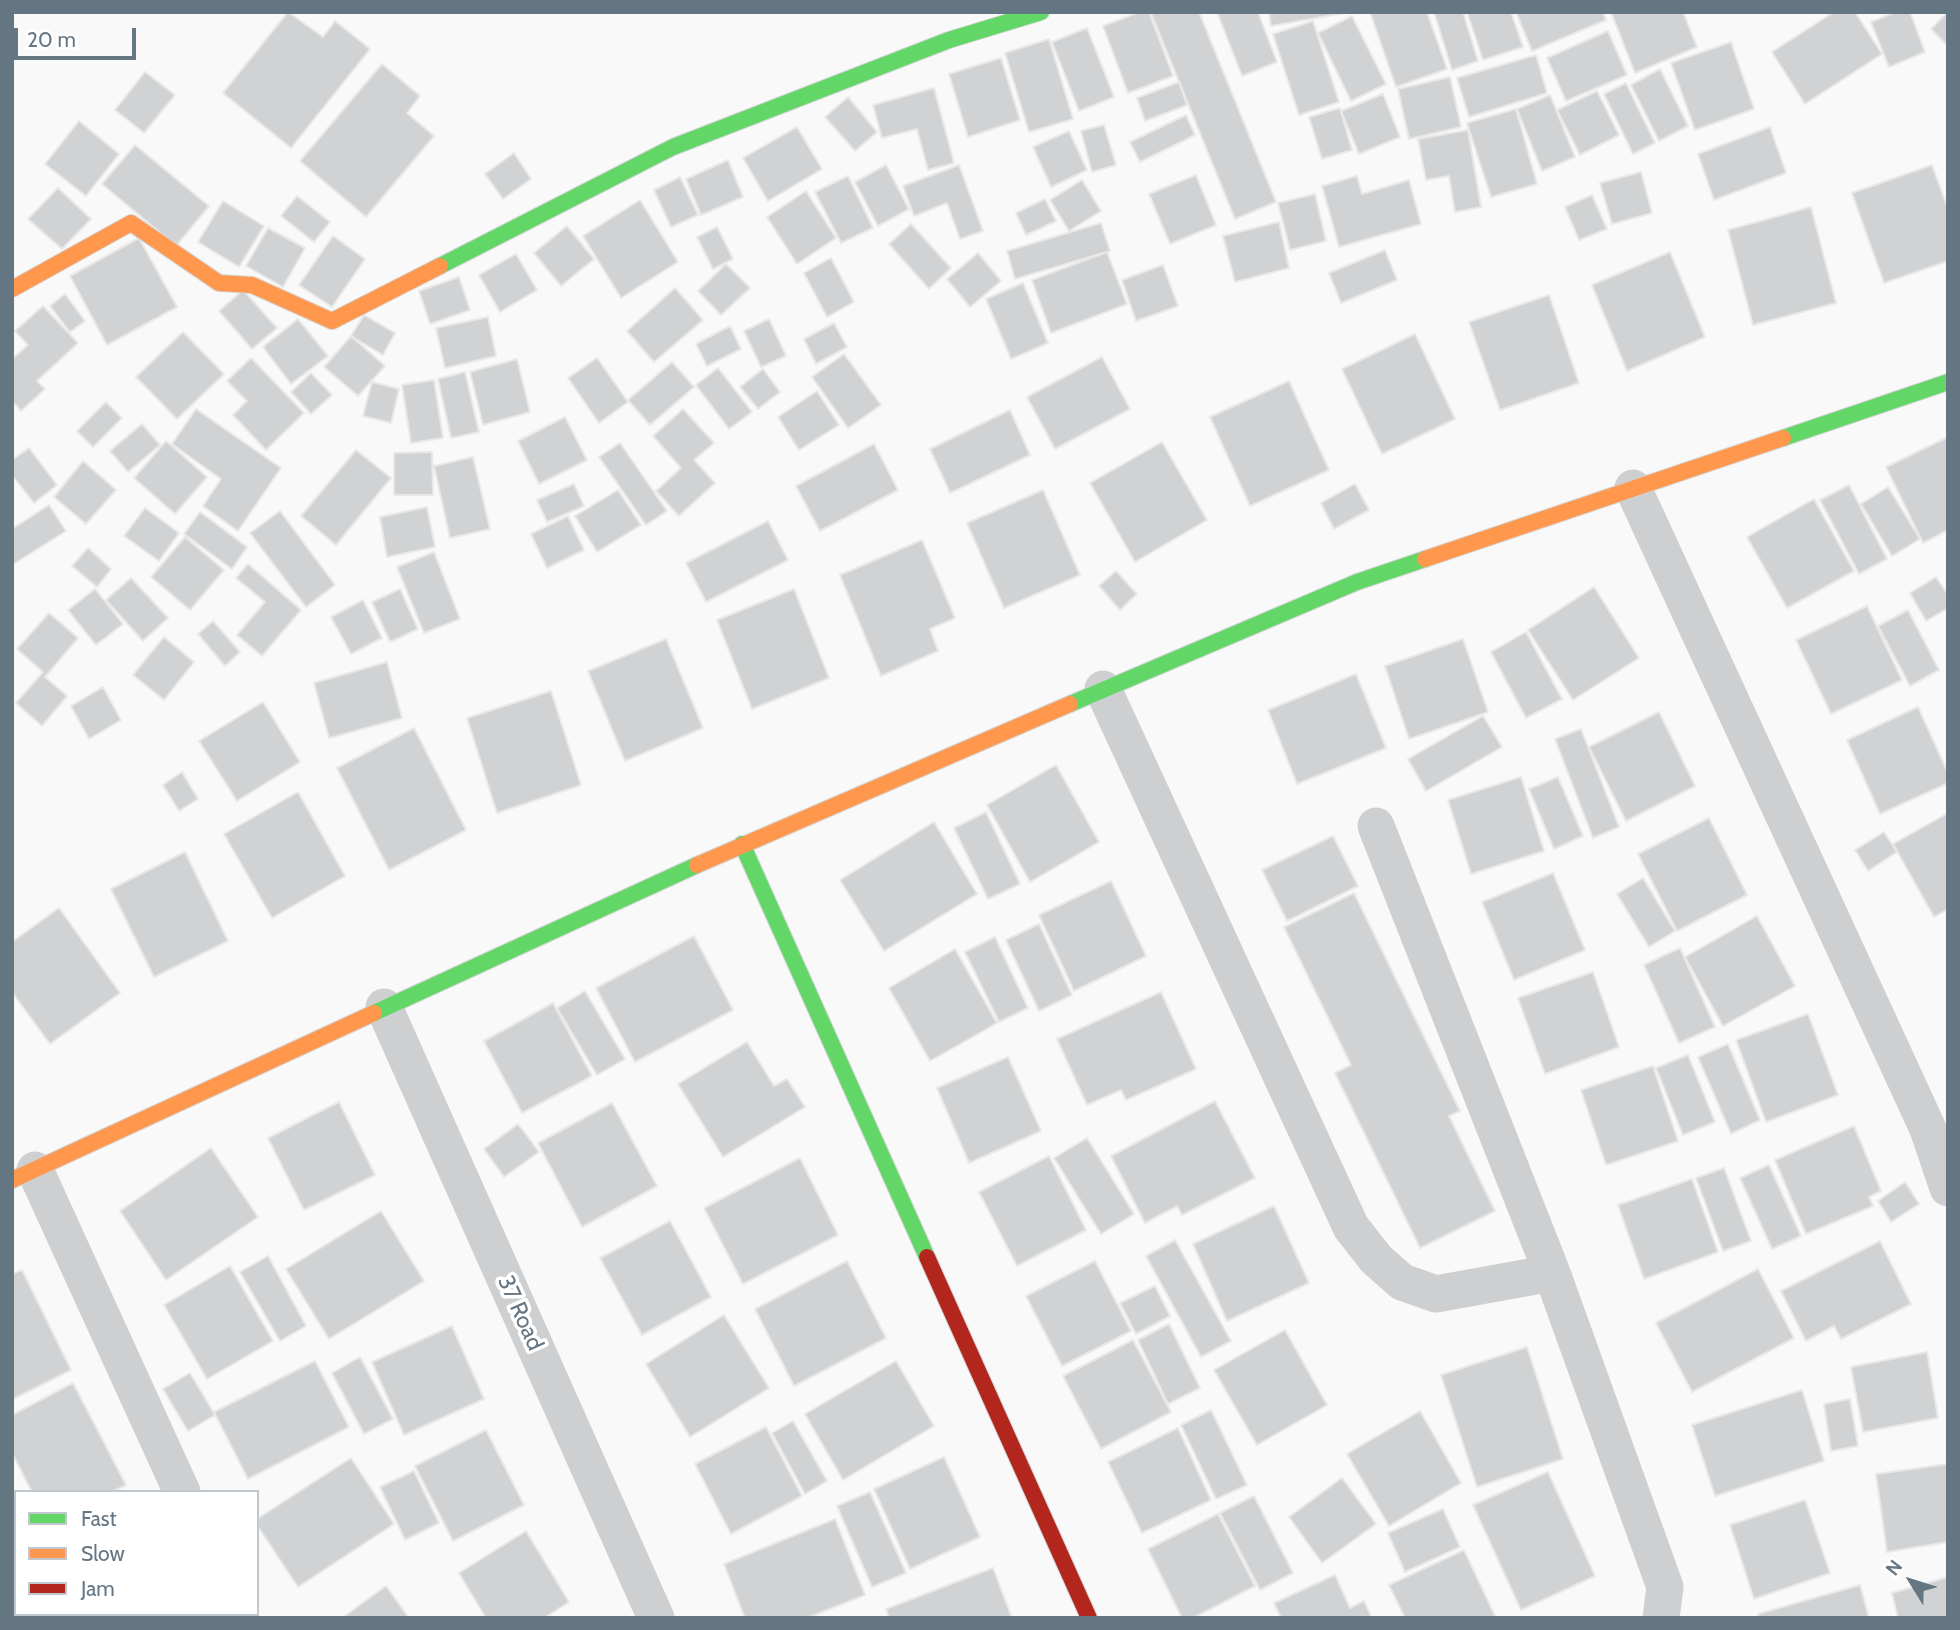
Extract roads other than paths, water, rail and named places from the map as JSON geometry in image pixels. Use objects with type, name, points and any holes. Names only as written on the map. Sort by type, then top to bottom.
[{"type":"street","points":[[12,289],[131,223],[219,283],[252,285],[332,321],[673,147],[949,40],[1041,12]]},
{"type":"street","points":[[181,1490],[23,1175],[742,844],[1357,582],[1948,382]]},
{"type":"street","points":[[1633,488],[1928,1129],[1948,1188]]},
{"type":"street","points":[[1103,689],[1351,1227],[1376,1259],[1402,1282],[1436,1294],[1552,1273]]},
{"type":"street","points":[[1376,826],[1552,1273],[1665,1587],[1661,1618]]},
{"type":"street","points":[[742,844],[1089,1618]]},
{"type":"street","name":"37 Road","points":[[384,1007],[656,1618]]}]
